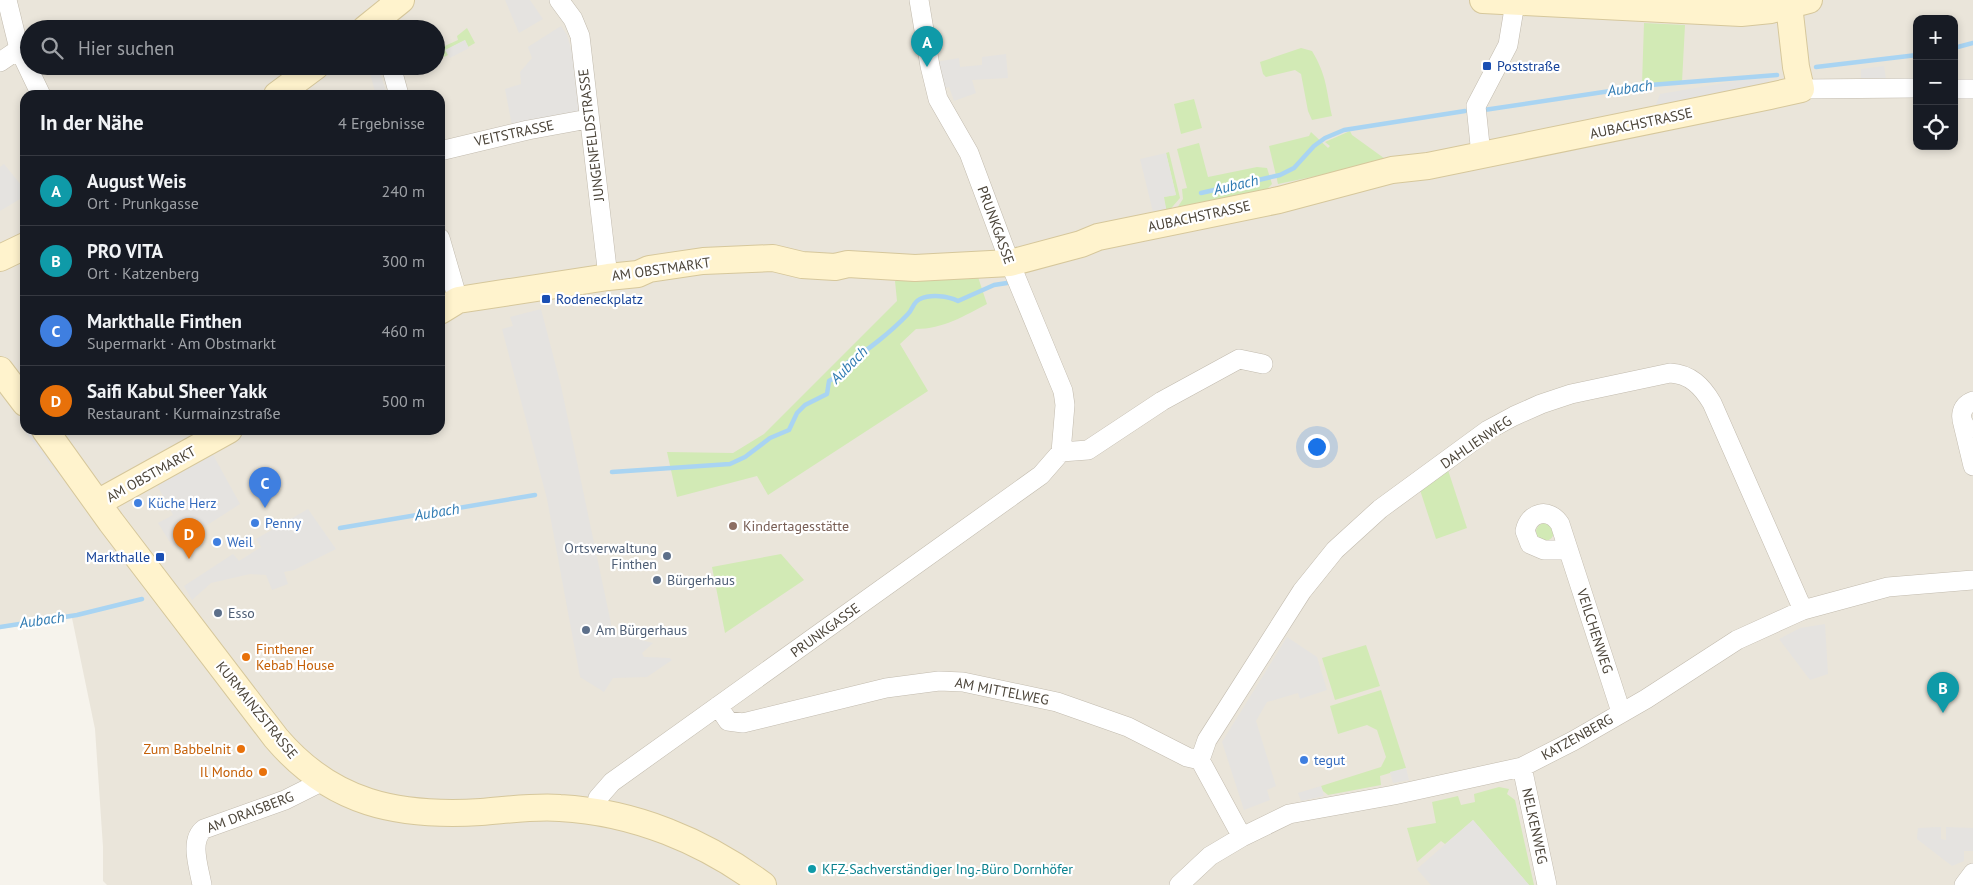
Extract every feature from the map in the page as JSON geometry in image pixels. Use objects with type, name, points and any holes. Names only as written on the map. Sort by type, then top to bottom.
[{"type":"main road","points":[[378,20],[400,0]]},
{"type":"main road","points":[[1483,0],[1741,13],[1790,5],[1798,78]]},
{"type":"main road","points":[[284,90],[304,75]]},
{"type":"main road","name":"AUBACHSTRASSE","points":[[915,268],[1010,263],[1081,244],[1098,237],[1279,200],[1392,170],[1428,166],[1640,124],[1798,78]]},
{"type":"main road","points":[[0,258],[20,248]]},
{"type":"main road","name":"AM OBSTMARKT","points":[[449,306],[608,277],[632,275],[649,269],[703,261],[773,258],[802,265],[827,267],[848,264],[915,268]]},
{"type":"main road","points":[[0,370],[20,397]]},
{"type":"main road","name":"KURMAINZSTRASSE","points":[[49,435],[99,502],[111,522],[276,738],[302,765],[323,782],[347,794],[373,803],[408,810],[447,813],[560,808],[595,812],[632,820],[711,850],[763,885]]},
{"type":"main road","name":"AM OBSTMARKT","points":[[99,502],[219,435]]},
{"type":"street","points":[[0,62],[19,49],[7,0]]},
{"type":"street","name":"JUNGENFELDSTRASSE","points":[[559,0],[573,19],[580,36],[588,119],[608,277]]},
{"type":"street","name":"PRUNKGASSE","points":[[595,812],[598,798],[612,782],[1041,475],[1061,452],[1065,405],[1062,391],[1010,263],[969,153],[938,99],[918,0]]},
{"type":"street","points":[[1481,155],[1476,106],[1508,45],[1515,3]]},
{"type":"street","points":[[31,75],[39,90]]},
{"type":"street","points":[[394,75],[398,90]]},
{"type":"street","points":[[1798,78],[1913,88]]},
{"type":"street","points":[[1958,89],[1973,89]]},
{"type":"street","name":"VEITSTRASSE","points":[[445,150],[528,130],[588,119]]},
{"type":"street","points":[[445,276],[449,306]]},
{"type":"street","points":[[1061,452],[1088,450],[1162,400],[1239,359],[1263,364]]},
{"type":"street","name":"DAHLIENWEG","points":[[1200,760],[1207,740],[1249,672],[1302,591],[1334,550],[1380,509],[1488,430],[1541,404],[1571,394],[1670,373],[1679,374],[1696,382],[1712,403],[1803,610]]},
{"type":"street","points":[[1973,401],[1962,410],[1967,426],[1973,466]]},
{"type":"street","name":"VEILCHENWEG","points":[[1568,550],[1621,712]]},
{"type":"street","name":"KATZENBERG","points":[[1179,885],[1210,856],[1242,836],[1278,818],[1303,811],[1394,795],[1522,768],[1646,699],[1737,640],[1803,610],[1858,593],[1888,587],[1973,580]]},
{"type":"street","name":"AM MITTELWEG","points":[[718,706],[728,721],[743,724],[886,688],[939,681],[963,682],[1057,702],[1128,727],[1187,757],[1200,760]]},
{"type":"street","points":[[1200,760],[1242,836]]},
{"type":"street","name":"NELKENWEG","points":[[1522,768],[1547,885]]},
{"type":"street","name":"AM DRAISBERG","points":[[202,885],[196,841],[198,834],[204,828],[285,800],[323,782]]},
{"type":"street","points":[[1964,885],[1973,873]]},
{"type":"shaded area","points":[[0,0],[1973,0],[1973,885],[107,885],[103,881],[103,847],[95,729],[72,618],[0,629]]},
{"type":"shaded area","points":[[505,0],[530,0],[543,19],[519,33]]},
{"type":"shaded area","points":[[561,26],[567,35],[572,52],[579,113],[512,126],[505,89],[521,84],[520,72],[532,58],[528,47]]},
{"type":"shaded area","points":[[465,40],[469,48],[450,58],[445,50]]},
{"type":"shaded area","points":[[1006,54],[1008,78],[972,80],[976,93],[954,101],[949,87],[943,89],[935,62],[959,58],[960,67],[982,65],[982,57]]},
{"type":"shaded area","points":[[1884,66],[1886,79],[1861,78],[1861,69]]},
{"type":"shaded area","points":[[370,75],[381,75],[385,90],[375,90]]},
{"type":"shaded area","points":[[1770,78],[1766,87],[1654,110],[1660,94],[1742,80]]},
{"type":"shaded area","points":[[1166,153],[1176,195],[1164,197],[1167,213],[1154,216],[1140,159]]},
{"type":"shaded area","points":[[4,164],[20,184],[20,199],[0,211],[0,167]]},
{"type":"shaded area","points":[[541,309],[561,386],[613,633],[653,643],[642,653],[644,657],[670,658],[672,660],[647,677],[613,678],[604,692],[580,677],[547,499],[502,329],[513,326],[510,317]]},
{"type":"shaded area","points":[[28,435],[35,435],[63,473],[59,476]]},
{"type":"shaded area","points":[[211,451],[240,504],[173,547],[158,523],[173,515],[156,483]]},
{"type":"shaded area","points":[[308,509],[336,549],[294,570],[284,572],[288,584],[272,590],[266,575],[250,574],[211,583],[192,600],[184,586],[233,554],[239,561],[261,547],[256,539]]},
{"type":"shaded area","points":[[1825,624],[1828,674],[1810,680],[1779,639],[1800,628]]},
{"type":"shaded area","points":[[1287,637],[1317,657],[1327,690],[1300,699],[1298,693],[1267,702],[1256,721],[1276,786],[1267,790],[1270,800],[1244,810],[1222,742]]},
{"type":"shaded area","points":[[1406,768],[1409,780],[1393,783],[1390,772]]},
{"type":"shaded area","points":[[1321,786],[1324,796],[1301,801],[1298,793]]},
{"type":"shaded area","points":[[1473,820],[1529,885],[1431,885],[1417,869]]},
{"type":"shaded area","points":[[1941,827],[1941,839],[1946,840],[1946,827],[1973,828],[1973,851],[1964,851],[1964,861],[1952,866],[1917,839],[1918,828]]},
{"type":"green space","points":[[1644,23],[1685,25],[1682,82],[1642,84]]},
{"type":"green space","points":[[467,28],[475,43],[468,47],[465,40],[446,50],[448,55],[445,56],[445,46],[458,40],[457,36]]},
{"type":"green space","points":[[1301,48],[1312,51],[1321,68],[1332,116],[1312,120],[1308,111],[1301,74],[1295,70],[1266,77],[1263,74],[1260,62]]},
{"type":"green space","points":[[1194,99],[1202,128],[1181,134],[1174,104]]},
{"type":"green space","points":[[1350,131],[1352,135],[1388,161],[1278,184],[1269,146],[1309,136],[1311,132],[1328,148],[1330,146],[1325,142]]},
{"type":"green space","points":[[1199,143],[1208,177],[1257,167],[1267,168],[1272,184],[1266,190],[1175,211],[1183,199],[1182,189],[1187,188],[1177,149]]},
{"type":"green space","points":[[1169,152],[1180,198],[1167,213],[1163,197],[1176,195],[1166,153]]},
{"type":"green space","points":[[978,277],[987,304],[944,324],[916,329],[900,344],[928,391],[768,495],[757,476],[677,497],[667,452],[733,453],[764,434],[897,301],[895,281]]},
{"type":"green space","points":[[1448,470],[1467,528],[1436,539],[1420,490]]},
{"type":"green space","points":[[1541,523],[1549,523],[1554,528],[1552,539],[1541,541],[1536,536],[1536,528]]},
{"type":"green space","points":[[781,554],[804,580],[725,633],[712,567]]},
{"type":"green space","points":[[1366,645],[1380,686],[1335,700],[1322,658]]},
{"type":"green space","points":[[1381,690],[1406,768],[1380,776],[1381,785],[1328,795],[1321,786],[1381,767],[1386,757],[1377,730],[1367,725],[1338,734],[1330,706]]},
{"type":"green space","points":[[1499,787],[1509,789],[1507,794],[1515,800],[1534,885],[1529,885],[1473,820],[1445,844],[1441,841],[1417,862],[1407,828],[1436,823],[1432,802],[1458,796],[1461,805],[1475,802],[1474,794]]},
{"type":"waterway","name":"Aubach","points":[[1958,47],[1973,43]]},
{"type":"waterway","name":"Aubach","points":[[1816,67],[1913,55]]},
{"type":"waterway","name":"Aubach","points":[[1484,110],[1650,85],[1777,75]]},
{"type":"waterway","name":"Aubach","points":[[1201,193],[1280,175],[1294,168],[1314,146],[1325,138],[1344,130],[1465,111]]},
{"type":"waterway","name":"Aubach","points":[[612,472],[730,464],[745,457],[770,438],[789,430],[797,413],[805,405],[827,394],[829,381],[844,372],[847,363],[871,347],[895,327],[918,300],[934,296],[958,301],[994,285],[1007,283]]},
{"type":"waterway","name":"Aubach","points":[[340,528],[535,495]]},
{"type":"waterway","name":"Aubach","points":[[0,627],[77,615],[142,599]]},
{"type":"place","name":"Poststraße","points":[[1487,66]]},
{"type":"place","name":"August Weis","points":[[927,67]]},
{"type":"place","name":"Rodeneckplatz","points":[[546,299]]},
{"type":"place","name":"Küche Herz","points":[[138,503]]},
{"type":"place","name":"Markthalle Finthen","points":[[265,508]]},
{"type":"place","name":"Penny","points":[[255,523]]},
{"type":"place","name":"Kindertagesstätte","points":[[733,526]]},
{"type":"place","name":"Weil","points":[[217,542]]},
{"type":"place","name":"Ortsverwaltung Finthen","points":[[667,556]]},
{"type":"place","name":"Markthalle","points":[[160,557]]},
{"type":"place","name":"Saifi Kabul Sheer Yakk","points":[[189,559]]},
{"type":"place","name":"Bürgerhaus","points":[[657,580]]},
{"type":"place","name":"Esso","points":[[218,613]]},
{"type":"place","name":"Am Bürgerhaus","points":[[586,630]]},
{"type":"place","name":"Finthener Kebab House","points":[[246,657]]},
{"type":"place","name":"PRO VITA","points":[[1943,713]]},
{"type":"place","name":"Zum Babbelnit","points":[[241,749]]},
{"type":"place","name":"tegut","points":[[1304,760]]},
{"type":"place","name":"Il Mondo","points":[[263,772]]},
{"type":"place","name":"KFZ-Sachverständiger Ing.-Büro Dornhöfer","points":[[812,869]]}]
